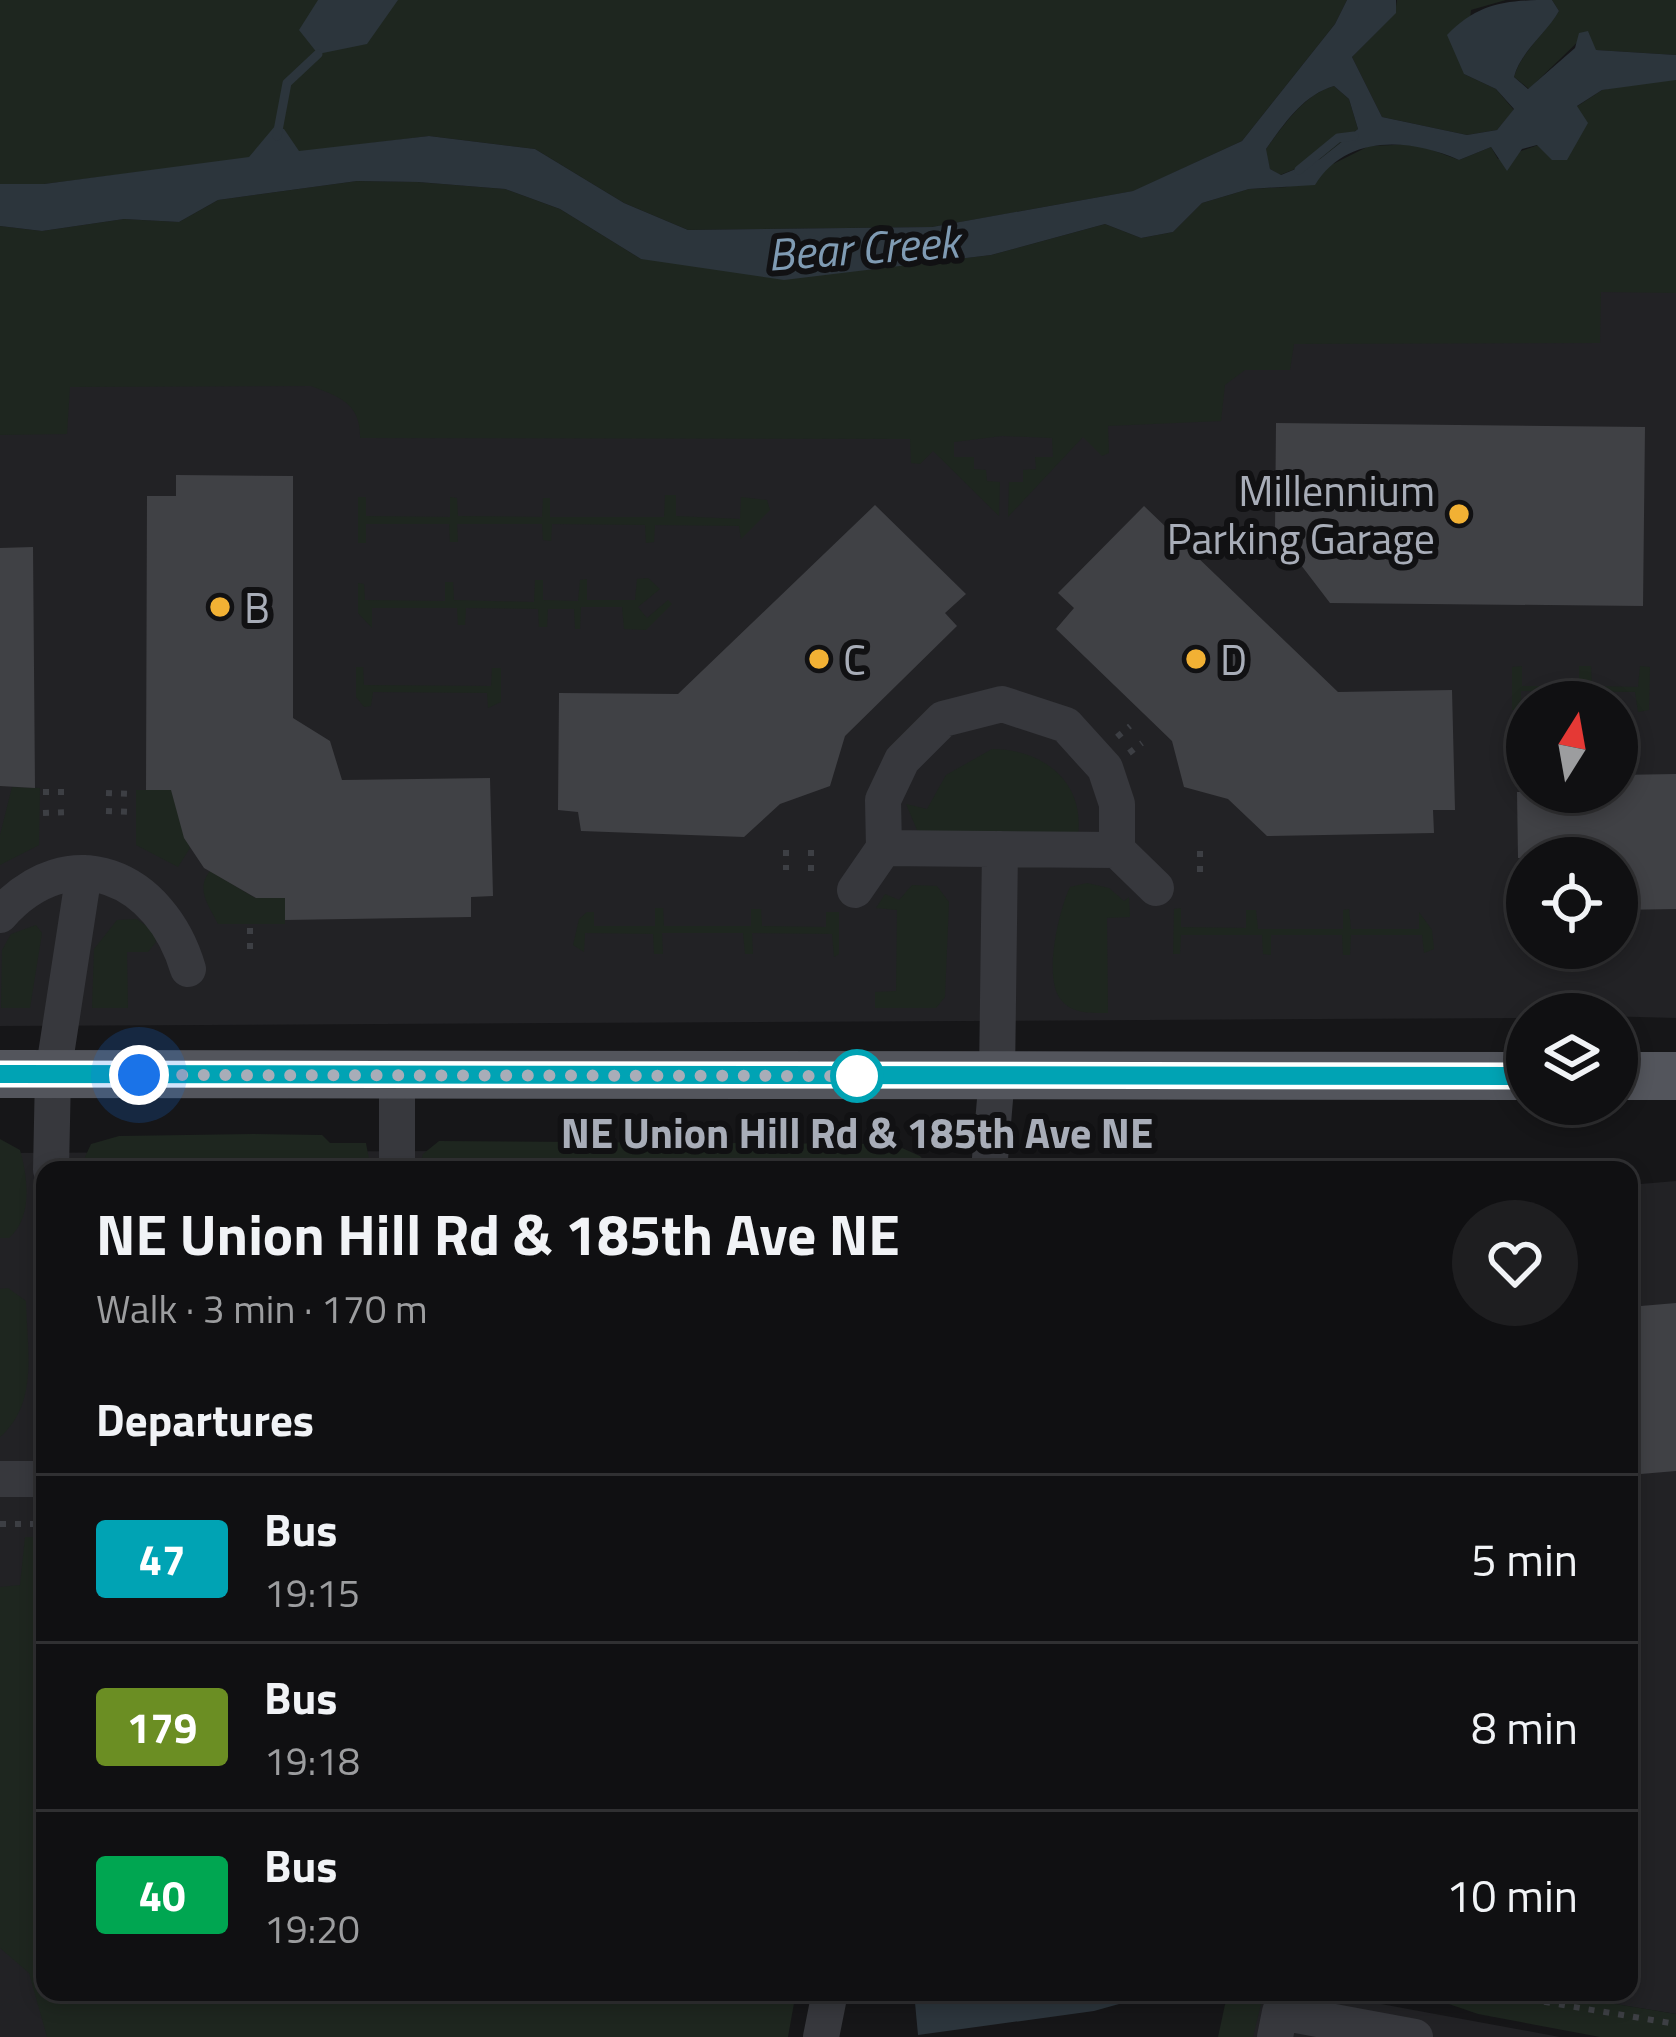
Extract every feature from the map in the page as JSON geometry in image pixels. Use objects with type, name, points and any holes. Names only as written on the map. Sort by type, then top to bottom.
[{"type":"main road","points":[[0,1074],[1506,1076]]},
{"type":"main road","points":[[1638,1076],[1676,1076]]},
{"type":"street","points":[[855,890],[884,848],[883,800],[902,760],[943,719],[1002,704],[1066,725],[1105,768],[1117,804],[1117,850]]},
{"type":"street","points":[[884,848],[1117,850],[1156,888]]},
{"type":"street","points":[[990,1161],[997,1076],[1000,849]]},
{"type":"street","points":[[0,915],[38,883],[84,873],[131,884],[158,907],[179,940],[188,968]]},
{"type":"street","points":[[51,1161],[53,1074],[84,873]]},
{"type":"street","points":[[397,1076],[398,1161]]},
{"type":"street","points":[[0,1479],[36,1479]]},
{"type":"street","points":[[821,2037],[828,2001]]},
{"type":"street","points":[[1275,2037],[1280,2012],[1415,2037]]},
{"type":"path","points":[[43,792],[68,792]]},
{"type":"path","points":[[106,793],[131,794]]},
{"type":"path","points":[[43,813],[68,812]]},
{"type":"path","points":[[106,812],[131,812]]},
{"type":"path","points":[[786,850],[786,870]]},
{"type":"path","points":[[811,850],[811,872]]},
{"type":"path","points":[[1200,851],[1200,873]]},
{"type":"path","points":[[250,928],[250,954]]},
{"type":"path","points":[[0,1524],[36,1524]]},
{"type":"path","points":[[1538,2001],[1676,2024]]},
{"type":"shaded area","points":[[0,0],[1347,0],[1335,24],[1242,141],[1134,191],[932,227],[688,230],[624,203],[535,149],[429,136],[44,184],[0,184]]},
{"type":"shaded area","points":[[1397,0],[1506,0],[1471,10],[1464,74],[1496,89],[1514,110],[1497,130],[1467,135],[1382,117],[1352,57],[1395,13]]},
{"type":"shaded area","points":[[1552,0],[1676,0],[1676,55],[1595,50],[1588,32],[1529,89],[1514,77],[1559,11]]},
{"type":"shaded area","points":[[1676,80],[1676,293],[1601,292],[1600,343],[1294,344],[1290,370],[1245,370],[1225,385],[1221,421],[1108,426],[1109,453],[1102,456],[1083,437],[1008,517],[1009,482],[1023,482],[1023,470],[1036,469],[1035,457],[1053,457],[1052,438],[1002,436],[954,442],[954,457],[974,457],[974,469],[986,470],[987,481],[1000,482],[999,516],[933,451],[920,464],[911,463],[910,439],[360,438],[353,410],[340,398],[311,386],[70,387],[67,434],[0,435],[0,226],[42,231],[124,219],[179,222],[218,200],[357,181],[418,182],[505,189],[560,209],[641,259],[940,261],[991,255],[1105,224],[1141,238],[1173,232],[1202,203],[1249,189],[1287,187],[1369,146],[1416,144],[1459,160],[1491,147],[1498,159],[1538,145],[1552,159],[1582,118],[1576,107],[1602,90]]},
{"type":"shaded area","points":[[1334,86],[1349,99],[1358,129],[1320,159],[1280,175],[1270,169],[1265,150],[1280,130],[1304,103]]},
{"type":"shaded area","points":[[1676,284],[1676,1018],[1638,1017],[1638,993],[1506,993],[1506,1018],[0,1026],[0,344]]},
{"type":"shaded area","points":[[665,495],[676,495],[676,516],[740,519],[741,497],[767,500],[770,510],[741,539],[739,526],[655,525],[654,542],[646,543],[645,525],[552,524],[551,541],[543,540],[542,524],[457,524],[458,542],[450,542],[449,524],[366,524],[366,543],[358,543],[358,497],[366,497],[366,516],[450,517],[450,497],[457,498],[458,516],[542,517],[543,498],[550,498],[550,517],[664,517]]},
{"type":"shaded area","points":[[648,578],[660,589],[638,607],[647,618],[668,600],[672,604],[646,630],[624,629],[622,607],[581,607],[580,629],[575,629],[574,609],[548,609],[547,627],[539,627],[538,609],[466,608],[465,625],[458,625],[457,608],[372,608],[372,628],[358,613],[358,583],[364,584],[365,600],[445,601],[445,582],[453,582],[454,600],[534,602],[535,580],[543,580],[543,600],[578,601],[580,580],[587,579],[587,600],[635,600],[637,579]]},
{"type":"shaded area","points":[[1522,666],[1522,681],[1512,681],[1512,667]]},
{"type":"shaded area","points":[[1579,666],[1591,666],[1592,681],[1579,681]]},
{"type":"shaded area","points":[[1640,666],[1650,667],[1649,710],[1638,712]]},
{"type":"shaded area","points":[[356,667],[363,667],[364,685],[491,686],[492,668],[501,668],[501,702],[488,708],[487,693],[373,692],[371,706],[364,707],[356,697]]},
{"type":"shaded area","points":[[992,749],[1028,755],[1057,772],[1075,799],[1078,835],[933,835],[917,830],[906,804],[927,809],[946,775]]},
{"type":"shaded area","points":[[12,787],[40,788],[39,845],[0,865],[0,835]]},
{"type":"shaded area","points":[[136,790],[171,790],[190,848],[178,867],[136,845]]},
{"type":"shaded area","points":[[210,871],[255,898],[285,898],[285,924],[218,924],[204,891]]},
{"type":"shaded area","points":[[1087,883],[1109,888],[1124,901],[1129,897],[1130,917],[1107,918],[1108,1013],[1083,1012],[1066,1005],[1053,978],[1054,945],[1066,898],[1070,887]]},
{"type":"shaded area","points":[[912,885],[937,886],[949,902],[945,997],[936,1008],[875,1008],[875,992],[896,991],[897,910],[876,908],[885,894],[899,900]]},
{"type":"shaded area","points":[[655,908],[663,908],[664,926],[751,926],[751,909],[761,909],[762,926],[826,927],[826,912],[839,912],[839,954],[834,957],[832,934],[752,933],[753,954],[745,954],[743,933],[662,933],[663,954],[654,954],[653,934],[585,933],[584,952],[573,945],[579,919],[587,912],[594,912],[594,926],[655,926]]},
{"type":"shaded area","points":[[1181,908],[1181,927],[1246,928],[1246,910],[1256,910],[1258,929],[1343,929],[1343,910],[1349,909],[1351,929],[1419,929],[1419,912],[1432,930],[1434,949],[1424,953],[1422,935],[1351,935],[1350,955],[1343,955],[1342,935],[1271,935],[1271,955],[1263,954],[1262,935],[1181,935],[1180,954],[1173,954],[1174,909]]},
{"type":"shaded area","points":[[137,919],[153,931],[156,942],[148,952],[127,952],[128,1008],[92,1008],[94,949],[117,920]]},
{"type":"shaded area","points":[[36,925],[42,933],[30,1008],[1,1008],[2,950],[11,934]]},
{"type":"shaded area","points":[[322,1135],[330,1143],[366,1143],[369,1161],[83,1161],[91,1144],[119,1136]]},
{"type":"shaded area","points":[[0,1139],[20,1150],[26,1185],[22,1219],[9,1238],[0,1238]]},
{"type":"shaded area","points":[[439,1141],[893,1144],[924,1161],[421,1161]]},
{"type":"shaded area","points":[[896,1149],[910,1161],[36,1161],[36,2001],[193,2001],[785,2037],[0,2037],[0,1153]]},
{"type":"shaded area","points":[[1676,1181],[1676,2014],[1596,2001],[1638,2001],[1638,1184]]},
{"type":"shaded area","points":[[8,1288],[26,1301],[28,1374],[21,1408],[0,1437],[0,1289]]},
{"type":"shaded area","points":[[25,1537],[36,1537],[36,1998],[29,1973],[0,1948],[0,1587],[20,1585]]},
{"type":"shaded area","points":[[37,2001],[794,2001],[788,2037],[47,2037]]},
{"type":"shaded area","points":[[1226,2001],[1262,2001],[1253,2037],[1218,2037]]},
{"type":"shaded area","points":[[1239,2001],[1365,2001],[1560,2037],[1232,2037]]},
{"type":"shaded area","points":[[1440,2001],[1597,2001],[1676,2014],[1676,2037],[1600,2037],[1478,2014]]},
{"type":"water","points":[[318,0],[398,0],[367,44],[318,54],[299,30]]},
{"type":"water","name":"Bear Creek","points":[[1347,0],[1396,0],[1396,13],[1352,57],[1382,117],[1467,135],[1497,130],[1514,109],[1496,89],[1464,74],[1447,35],[1495,5],[1552,0],[1559,11],[1517,68],[1514,77],[1528,89],[1575,48],[1579,33],[1588,31],[1596,50],[1676,55],[1676,80],[1602,90],[1577,106],[1588,123],[1567,160],[1552,160],[1537,145],[1522,149],[1507,171],[1491,147],[1459,160],[1420,147],[1380,145],[1344,156],[1315,185],[1249,189],[1202,203],[1173,232],[1141,238],[1105,224],[991,255],[784,280],[641,259],[560,209],[505,189],[418,182],[357,181],[218,200],[179,222],[124,219],[42,231],[0,226],[0,184],[44,184],[249,157],[275,126],[284,129],[299,151],[429,136],[535,149],[624,203],[688,230],[932,227],[1133,191],[1242,141],[1335,24]],"holes":[[[1334,86],[1349,99],[1358,129],[1320,159],[1281,175],[1270,169],[1266,149],[1304,103]]]},
{"type":"water","points":[[915,2001],[1130,2001],[1094,2011],[918,2035]]},
{"type":"building","name":"Millennium Parking Garage","points":[[1276,423],[1645,427],[1643,606],[1330,603],[1275,531]]},
{"type":"building","name":"B","points":[[176,475],[293,476],[293,718],[330,741],[342,780],[490,778],[493,896],[471,897],[471,917],[285,920],[285,898],[256,898],[204,868],[184,838],[171,790],[146,790],[147,496],[176,496]]},
{"type":"building","name":"C","points":[[875,505],[966,594],[945,613],[957,626],[845,736],[830,786],[780,804],[744,837],[581,831],[578,812],[558,810],[559,693],[678,694]]},
{"type":"building","name":"D","points":[[1144,506],[1338,692],[1452,690],[1455,810],[1433,810],[1434,833],[1267,836],[1228,799],[1184,787],[1172,741],[1056,629],[1074,608],[1058,593]]},
{"type":"building","points":[[33,547],[35,788],[0,786],[0,548]]},
{"type":"building","points":[[1676,774],[1676,909],[1638,910],[1638,837],[1518,837],[1517,813],[1638,813],[1638,775]]},
{"type":"building","points":[[1676,1303],[1676,1471],[1638,1474],[1638,1306]]},
{"type":"waterway","points":[[277,136],[287,83],[318,54]]},
{"type":"waterway","points":[[1299,170],[1338,138],[1354,136]]},
{"type":"bus line","name":"47","points":[[0,1074],[1506,1076]]},
{"type":"place","name":"Millennium Parking Garage","points":[[1459,514]]},
{"type":"place","name":"B","points":[[220,607]]},
{"type":"place","name":"C","points":[[819,659]]},
{"type":"place","name":"D","points":[[1196,659]]},
{"type":"place","name":"NE Union Hill Rd & 185th Ave NE","points":[[857,1076]]},
{"type":"route","points":[[139,1075],[868,1076],[857,1076]]}]
